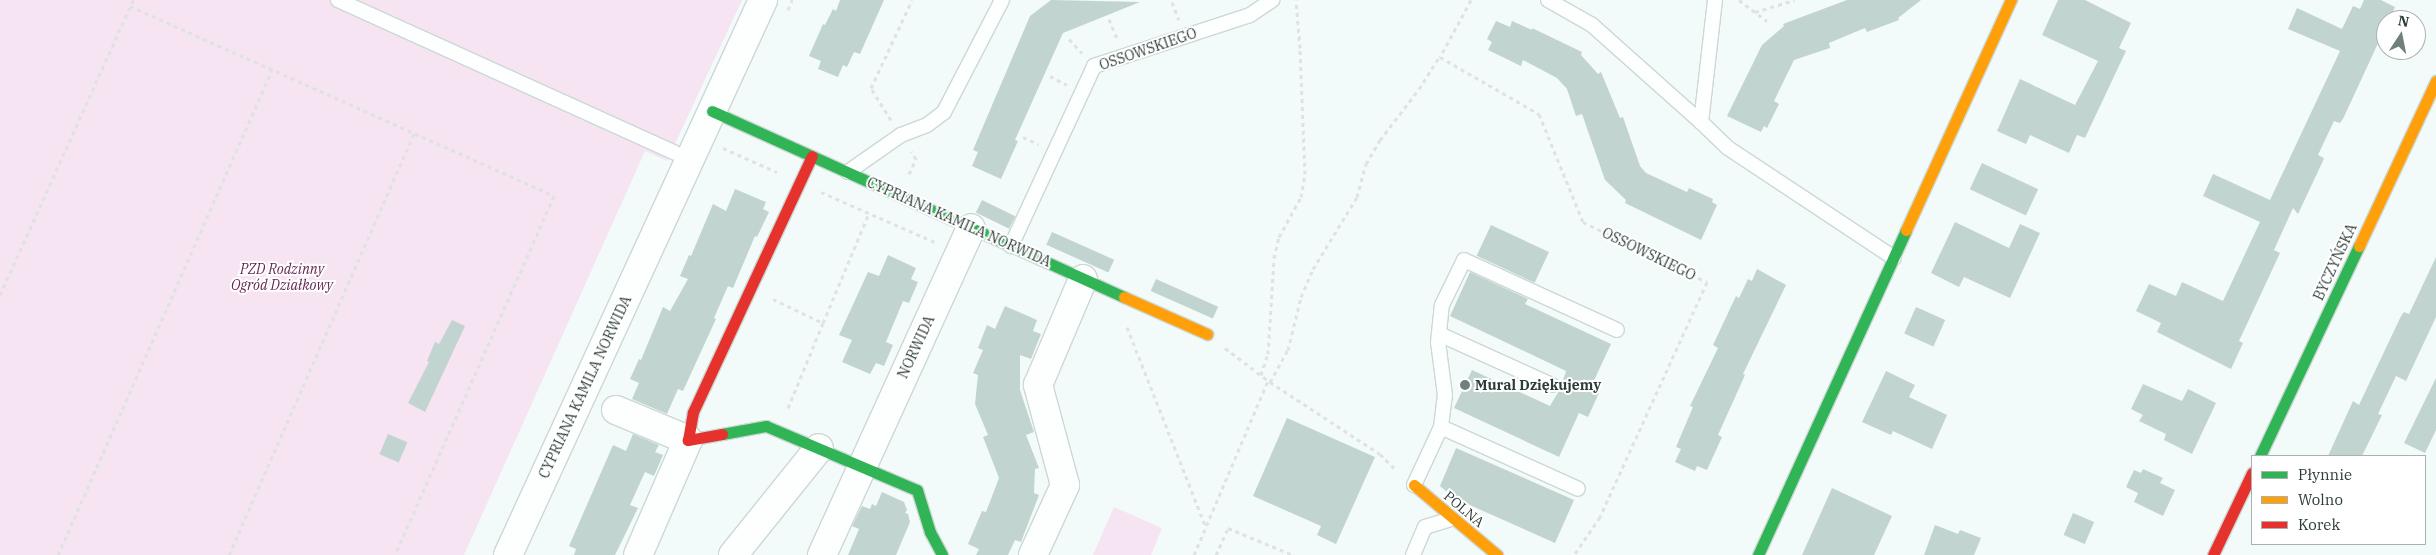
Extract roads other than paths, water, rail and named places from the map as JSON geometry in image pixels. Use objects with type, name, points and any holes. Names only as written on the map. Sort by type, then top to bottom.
[{"type":"street","name":"CYPRIANA KAMILA NORWIDA","points":[[508,555],[763,0]]},
{"type":"street","points":[[1758,555],[2011,0]]},
{"type":"street","name":"BYCZYŃSKA","points":[[2260,455],[2436,81]]},
{"type":"street","name":"CYPRIANA KAMILA NORWIDA","points":[[712,111],[1207,334]]},
{"type":"street","points":[[638,555],[688,440],[693,412],[749,287],[812,156]]},
{"type":"street","name":"NORWIDA","points":[[822,555],[971,228]]},
{"type":"street","points":[[1034,555],[1065,485],[1038,385],[1083,279]]},
{"type":"street","points":[[616,410],[688,440],[766,426],[917,490],[930,532],[942,555]]},
{"type":"street","points":[[733,555],[819,448]]},
{"type":"street","points":[[2213,555],[2251,475]]},
{"type":"street","name":"POLNA","points":[[1414,485],[1451,519],[1497,555]]},
{"type":"lane","points":[[338,0],[675,153]]},
{"type":"lane","points":[[848,172],[900,135],[927,125],[944,112],[1002,0]]},
{"type":"lane","name":"OSSOWSKIEGO","points":[[1011,246],[1094,66],[1250,15],[1272,0]]},
{"type":"lane","points":[[1548,0],[1592,25],[1728,148],[1894,258]]},
{"type":"lane","points":[[1701,122],[1715,0]]},
{"type":"lane","points":[[1414,485],[1442,427],[1445,395],[1439,334],[1442,305],[1464,260],[1616,330]]},
{"type":"lane","points":[[1439,334],[1552,385]]},
{"type":"lane","points":[[1442,427],[1578,489]]},
{"type":"lane","points":[[1413,555],[1425,528],[1451,519]]},
{"type":"place","name":"Mural Dziękujemy","points":[[1465,385]]},
{"type":"park label","name":"PZD Rodzinny Ogród Działkowy","points":[[282,278]]}]
